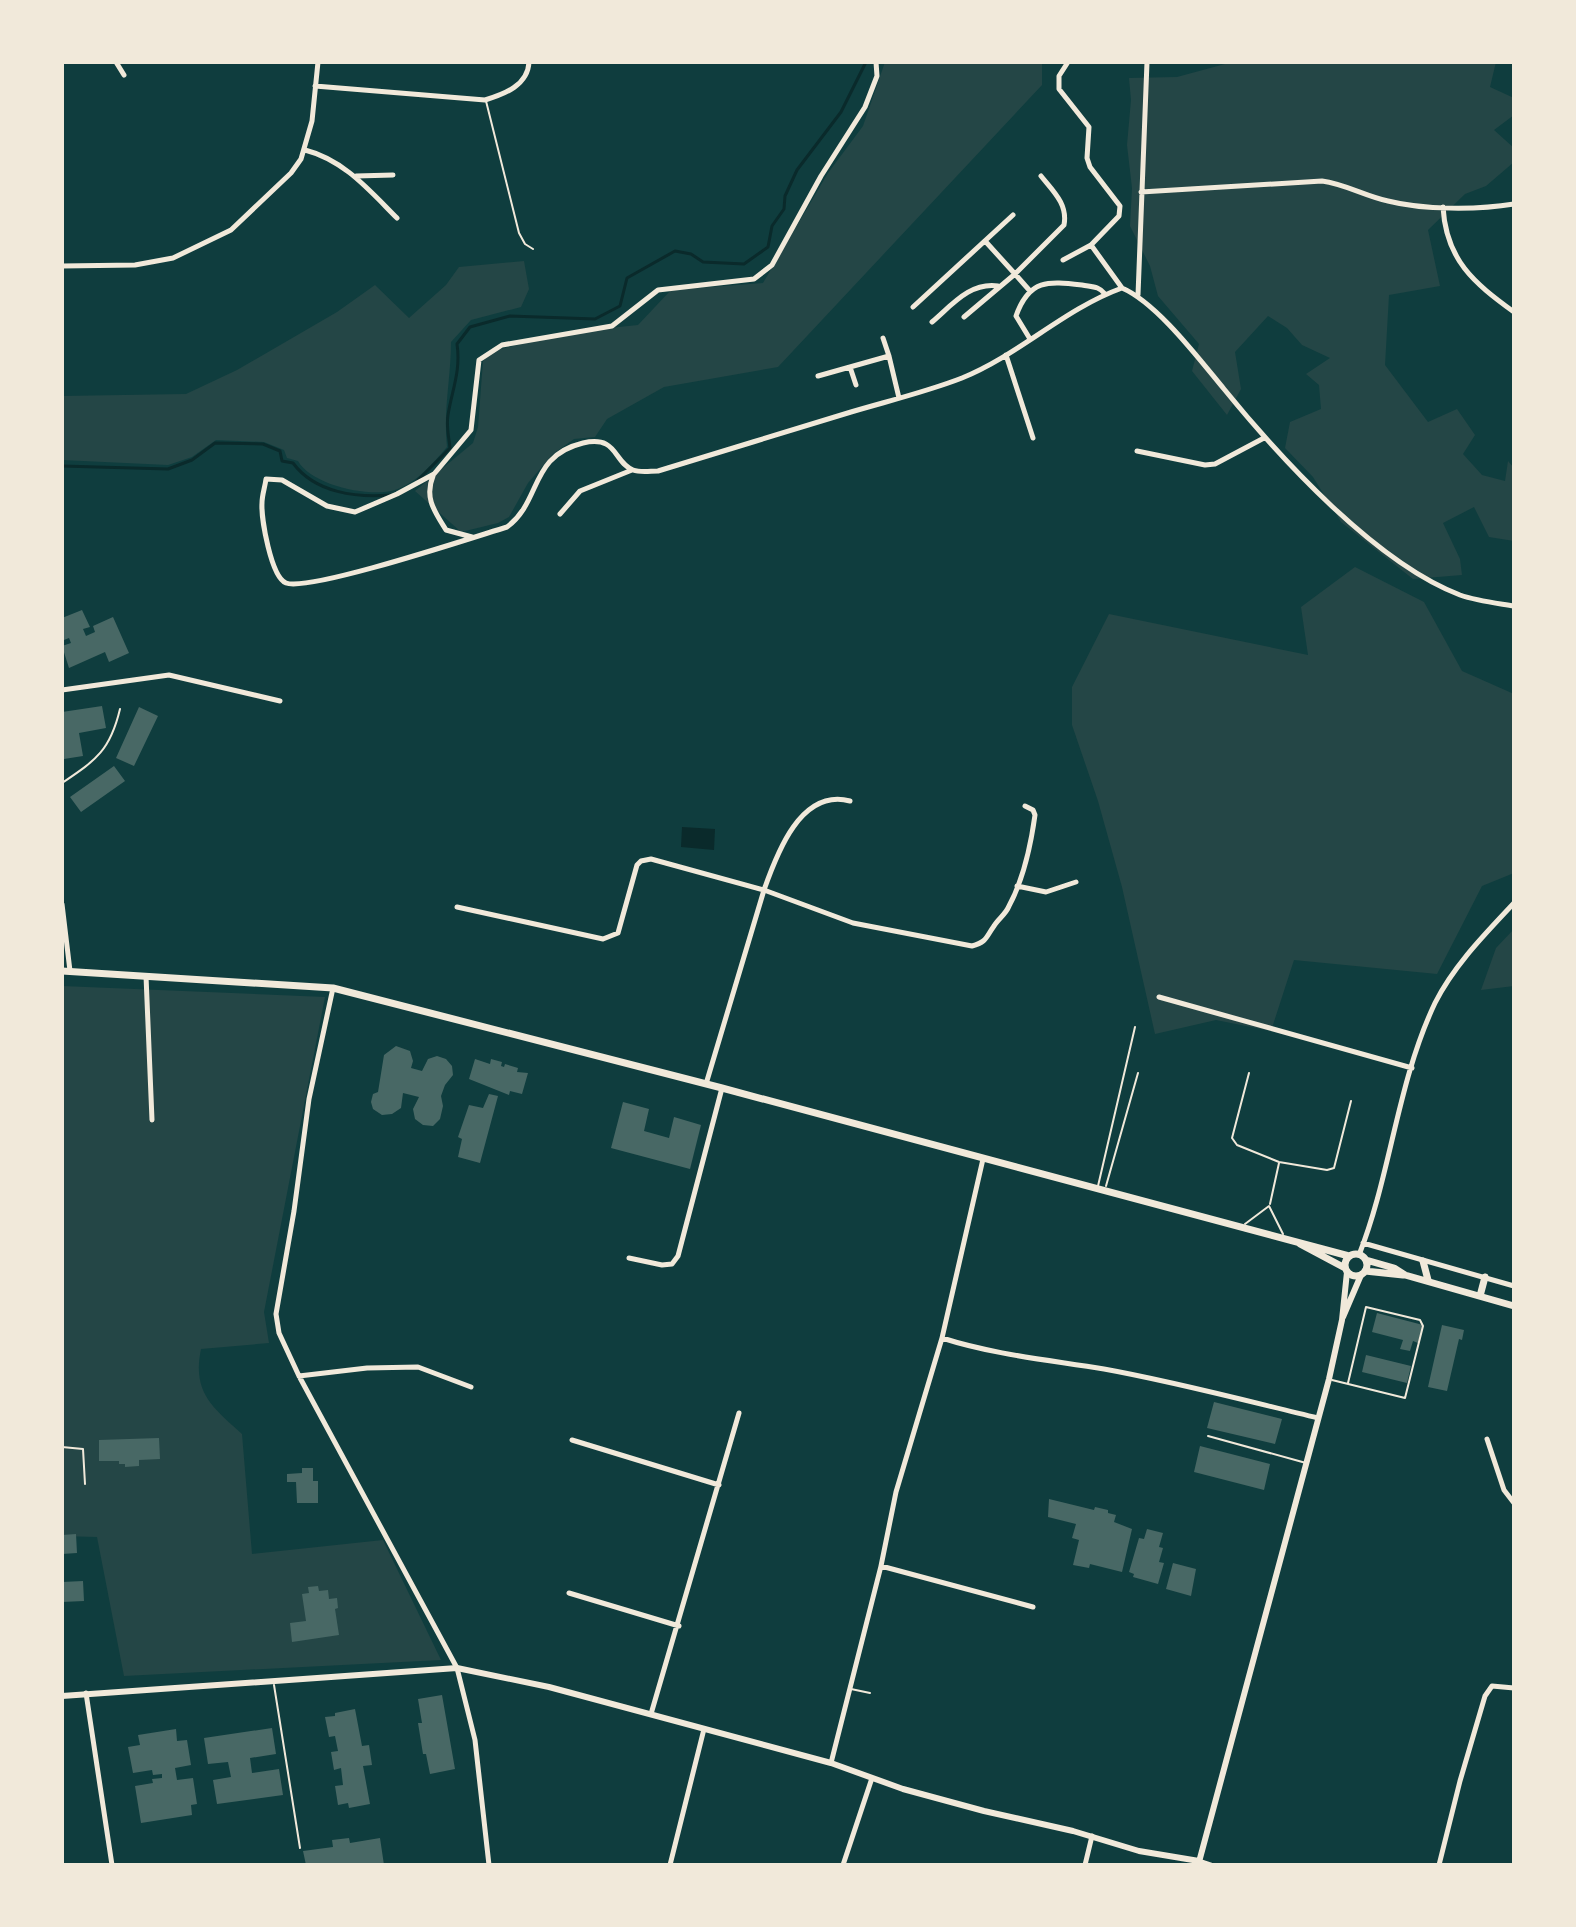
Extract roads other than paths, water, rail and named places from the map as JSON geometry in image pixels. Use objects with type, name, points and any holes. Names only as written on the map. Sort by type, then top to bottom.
[{"type":"main road","points":[[66,971],[333,988],[1362,1257],[1405,1275]]},
{"type":"main road","points":[[1290,1240],[1351,1275],[1405,1275],[1514,1306]]},
{"type":"main road","points":[[1346,1270],[1349,1256]]},
{"type":"main road","points":[[1362,1257],[1363,1273]]},
{"type":"main road","points":[[1423,1261],[1428,1280]]},
{"type":"main road","points":[[1480,1296],[1485,1277]]},
{"type":"street","points":[[116,62],[124,75]]},
{"type":"street","points":[[62,266],[135,265],[173,258],[231,230],[291,173],[305,150],[318,62]]},
{"type":"street","points":[[315,86],[485,100],[523,81],[529,62]]},
{"type":"street","points":[[473,537],[446,530],[435,512],[428,489],[434,474],[471,430],[479,360],[502,345],[612,326],[658,290],[754,279],[772,265],[821,176],[865,107],[877,76],[876,62]]},
{"type":"street","points":[[1063,260],[1091,245],[1119,216],[1120,206],[1090,167],[1087,158],[1089,127],[1059,89],[1059,76],[1068,62]]},
{"type":"street","points":[[1138,295],[1147,62]]},
{"type":"street","points":[[305,150],[324,155],[355,176],[397,218]]},
{"type":"street","points":[[355,176],[393,175]]},
{"type":"street","points":[[964,317],[1015,274],[1064,225],[1066,216],[1061,200],[1041,176]]},
{"type":"street","points":[[1141,192],[1322,181],[1338,183],[1388,201],[1443,207],[1514,204]]},
{"type":"street","points":[[1443,207],[1448,238],[1458,260],[1475,283],[1514,312]]},
{"type":"street","points":[[913,307],[1013,215]]},
{"type":"street","points":[[986,242],[1030,291]]},
{"type":"street","points":[[1091,245],[1122,288],[1138,295],[1199,358],[1264,438],[1336,509],[1397,560],[1463,596],[1514,606]]},
{"type":"street","points":[[1030,339],[1016,316],[1030,291],[1042,284],[1056,282],[1097,287],[1105,294]]},
{"type":"street","points":[[932,322],[972,289],[986,284],[999,286]]},
{"type":"street","points":[[560,514],[580,491],[633,470],[658,471],[962,377],[1006,355],[1105,294],[1122,288]]},
{"type":"street","points":[[883,338],[899,398]]},
{"type":"street","points":[[1006,355],[1033,438]]},
{"type":"street","points":[[818,376],[889,356]]},
{"type":"street","points":[[850,367],[856,385]]},
{"type":"street","points":[[1137,451],[1205,465],[1215,464],[1264,438]]},
{"type":"street","points":[[434,474],[355,512],[327,506],[282,480],[266,479],[261,505],[271,561],[280,579],[288,584],[310,582],[384,564],[507,527],[515,521],[543,469],[555,455],[574,445],[593,441],[615,448],[633,470]]},
{"type":"street","points":[[62,690],[169,675],[280,701]]},
{"type":"street","points":[[706,1084],[764,890],[782,845],[806,814],[827,799],[850,801]]},
{"type":"street","points":[[457,907],[603,939],[618,933],[637,865],[651,859],[764,890],[853,923],[972,946],[989,937],[994,925],[1009,909],[1035,815],[1025,806]]},
{"type":"street","points":[[1017,886],[1046,892],[1076,882]]},
{"type":"street","points":[[1362,1257],[1363,1243],[1412,1068],[1442,991],[1466,957],[1514,903]]},
{"type":"street","points":[[62,904],[66,971]]},
{"type":"street","points":[[146,976],[152,1120]]},
{"type":"street","points":[[333,988],[309,1099],[276,1314],[279,1333],[299,1376],[457,1668],[475,1740],[489,1865]]},
{"type":"street","points":[[1159,997],[1412,1068]]},
{"type":"street","points":[[629,1258],[662,1265],[672,1264],[678,1256],[722,1088]]},
{"type":"street","points":[[831,1763],[881,1566],[892,1509],[942,1338],[983,1159]]},
{"type":"street","points":[[1363,1243],[1514,1286]]},
{"type":"street","points":[[1200,1863],[1329,1379],[1342,1320],[1346,1270]]},
{"type":"street","points":[[1342,1320],[1363,1273]]},
{"type":"street","points":[[942,1338],[967,1346],[1107,1370],[1318,1418]]},
{"type":"street","points":[[299,1376],[367,1368],[418,1367],[471,1387]]},
{"type":"street","points":[[651,1714],[739,1413]]},
{"type":"street","points":[[1487,1439],[1504,1490],[1514,1503]]},
{"type":"street","points":[[572,1440],[719,1485]]},
{"type":"street","points":[[881,1566],[1033,1607]]},
{"type":"street","points":[[569,1593],[679,1626]]},
{"type":"street","points":[[62,1696],[457,1668],[549,1687],[831,1763],[903,1789],[1092,1836],[1139,1851],[1211,1865]]},
{"type":"street","points":[[1439,1865],[1485,1696],[1492,1686],[1514,1688]]},
{"type":"street","points":[[86,1693],[112,1865]]},
{"type":"street","points":[[670,1865],[704,1729]]},
{"type":"street","points":[[843,1865],[872,1777]]},
{"type":"street","points":[[1085,1865],[1092,1836]]},
{"type":"lane","points":[[485,100],[519,233],[525,244],[533,249]]},
{"type":"lane","points":[[62,783],[94,761],[114,734],[120,709]]},
{"type":"lane","points":[[1101,1189],[1135,1027]]},
{"type":"lane","points":[[1101,1189],[1138,1073]]},
{"type":"lane","points":[[1249,1073],[1232,1138],[1237,1145],[1279,1162],[1332,1170],[1351,1101]]},
{"type":"lane","points":[[1241,1227],[1269,1206],[1279,1162]]},
{"type":"lane","points":[[1269,1206],[1290,1240]]},
{"type":"lane","points":[[1329,1379],[1405,1398],[1423,1326],[1420,1320],[1366,1307],[1348,1383]]},
{"type":"lane","points":[[1208,1436],[1307,1464]]},
{"type":"lane","points":[[62,1447],[83,1449],[85,1484]]},
{"type":"lane","points":[[273,1679],[300,1848]]},
{"type":"lane","points":[[850,1689],[870,1693]]},
{"type":"waterway","points":[[418,480],[450,448],[447,419],[457,372],[457,344],[470,327],[510,316],[595,319],[620,306],[627,278],[675,251],[691,254],[703,262],[744,264],[768,247],[772,226],[784,209],[785,196],[797,170],[841,112],[866,62]]},
{"type":"waterway","points":[[62,466],[168,469],[192,460],[215,443],[263,444],[280,451],[282,461],[293,463],[302,473],[325,487],[351,494],[391,495]]}]
